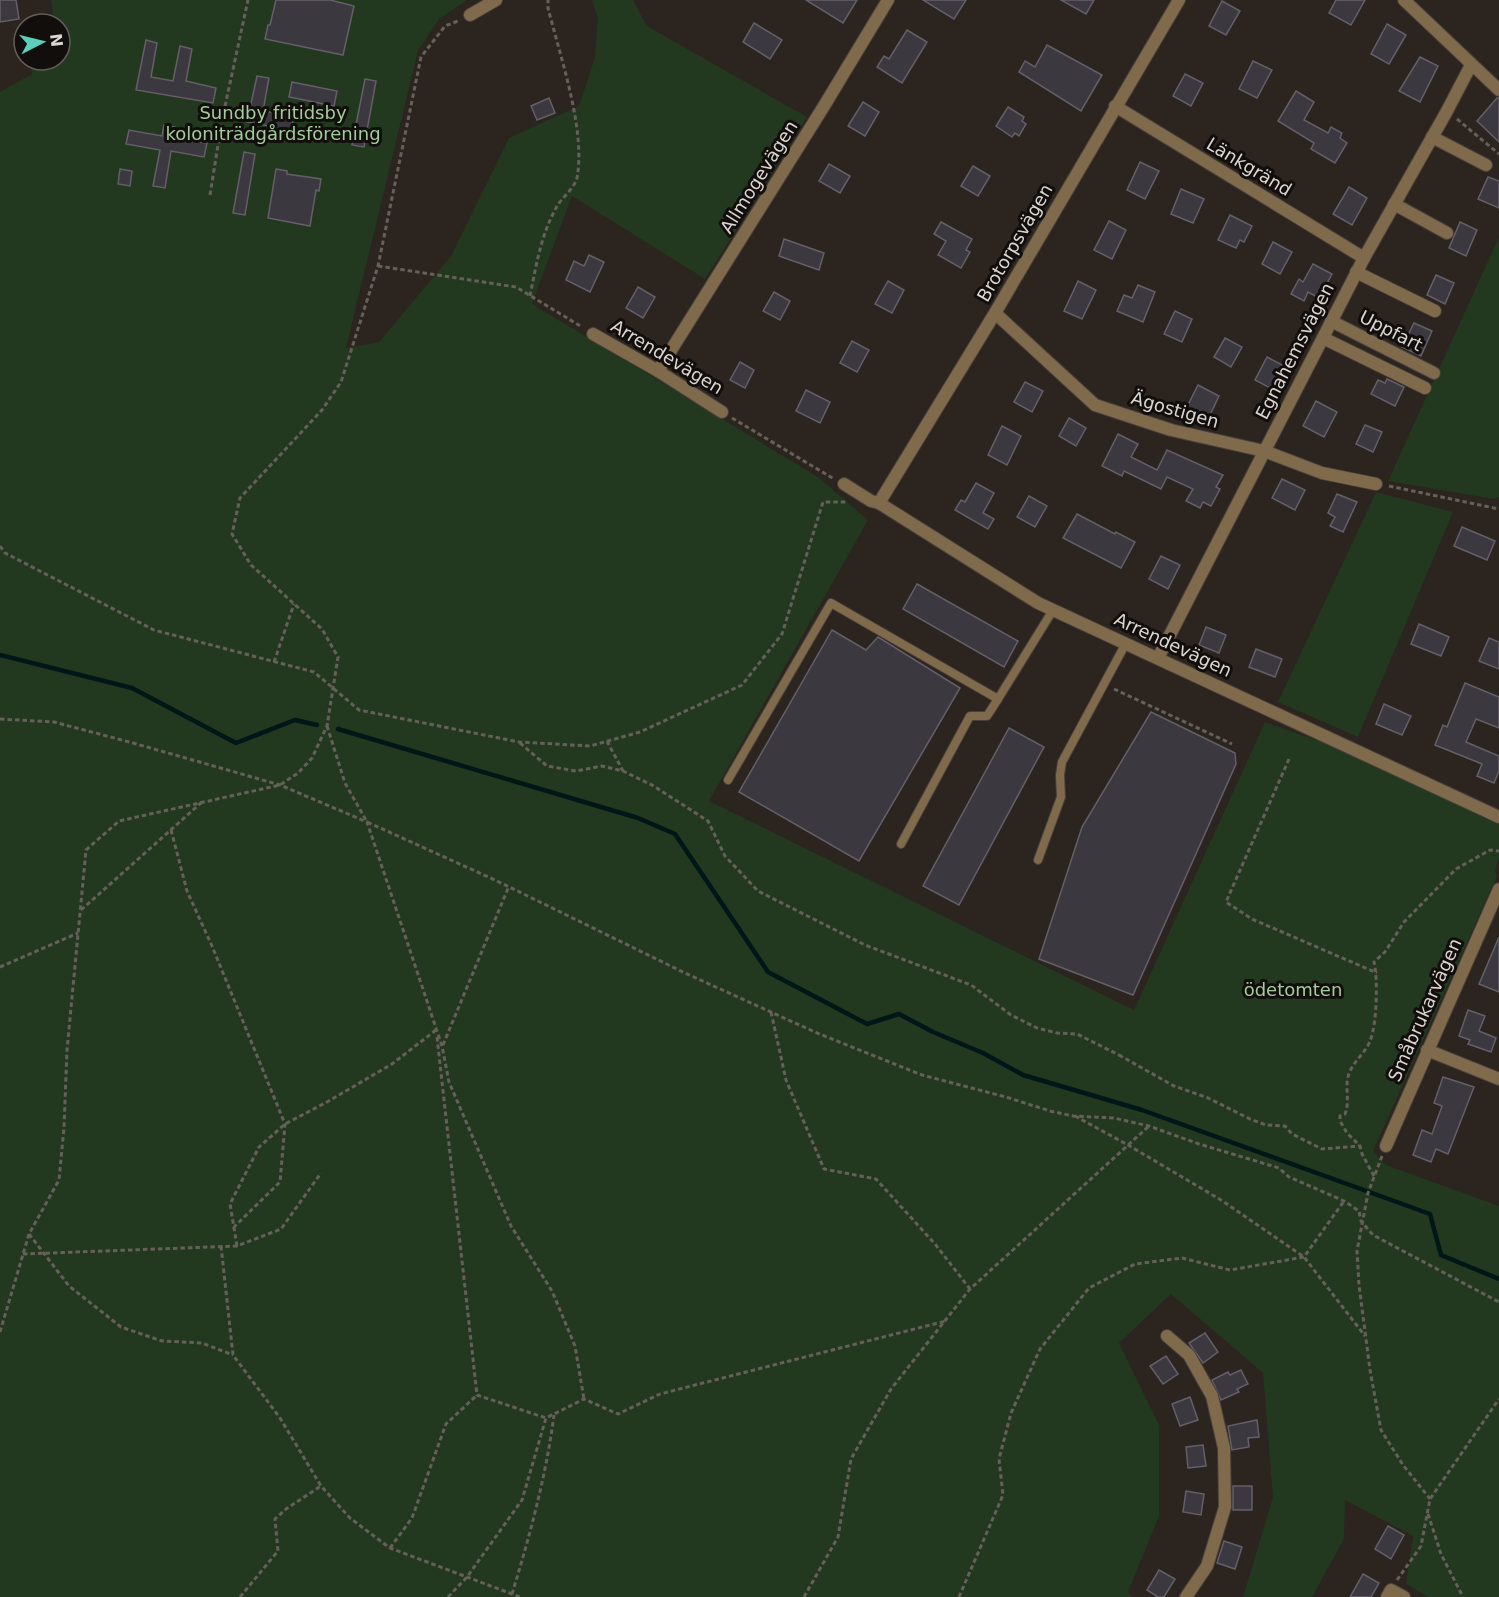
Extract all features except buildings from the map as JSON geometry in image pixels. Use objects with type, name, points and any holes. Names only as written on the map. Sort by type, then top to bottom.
[{"type":"street","points":[[470,15],[496,0]]},
{"type":"street","name":"Allmogevägen","points":[[658,371],[888,0]]},
{"type":"street","name":"Brotorpsvägen","points":[[875,502],[995,313],[1179,0]]},
{"type":"street","points":[[1404,0],[1499,90]]},
{"type":"street","name":"Egnahemsvägen","points":[[1158,658],[1356,272],[1448,111],[1471,65]]},
{"type":"street","name":"Länkgränd","points":[[1115,106],[1364,258]]},
{"type":"street","points":[[1432,137],[1486,165]]},
{"type":"street","points":[[1394,204],[1448,233]]},
{"type":"street","name":"Uppfart","points":[[1356,272],[1436,311]]},
{"type":"street","name":"Ägostigen","points":[[995,313],[1095,405],[1171,430],[1264,452],[1322,473],[1376,484]]},
{"type":"street","name":"Uppfart","points":[[1331,321],[1434,373]]},
{"type":"street","name":"Arrendevägen","points":[[593,334],[658,371],[722,412]]},
{"type":"street","name":"Uppfart","points":[[1323,338],[1425,388]]},
{"type":"street","name":"Arrendevägen","points":[[844,484],[1038,603],[1499,817]]},
{"type":"street","name":"Småbrukarvägen","points":[[1386,1146],[1499,888]]},
{"type":"street","points":[[1427,1050],[1499,1079]]},
{"type":"street","points":[[1167,1335],[1189,1355],[1212,1396],[1224,1448],[1225,1507],[1207,1566],[1186,1597]]},
{"type":"street","points":[[1389,1593],[1404,1597]]},
{"type":"lane","points":[[728,780],[831,603],[998,699]]},
{"type":"lane","points":[[901,844],[970,716],[987,716],[1053,610]]},
{"type":"lane","points":[[1038,860],[1061,797],[1062,762],[1126,643]]},
{"type":"path","points":[[210,195],[222,120],[248,0]]},
{"type":"path","points":[[530,296],[539,251],[556,208],[577,180],[577,133],[548,0]]},
{"type":"path","points":[[0,1332],[29,1234],[59,1180],[67,1050],[86,849],[119,820],[280,785],[298,773],[312,758],[327,726],[338,657],[322,629],[251,565],[232,534],[240,498],[322,410],[341,382],[378,266],[421,57],[445,26],[470,15]]},
{"type":"path","points":[[1448,111],[1499,154]]},
{"type":"path","points":[[378,266],[516,287],[593,334]]},
{"type":"path","points":[[722,412],[844,484]]},
{"type":"path","points":[[1376,484],[1499,509]]},
{"type":"path","points":[[0,546],[5,553],[154,630],[314,672],[359,710],[519,742],[590,746],[640,732],[742,685],[782,634],[823,502],[875,502]]},
{"type":"path","points":[[274,662],[294,603]]},
{"type":"path","points":[[1104,684],[1232,744]]},
{"type":"path","points":[[0,719],[54,722],[280,785],[509,886],[685,973],[817,1033],[922,1075],[1050,1111],[1073,1116],[1114,1118],[1149,1126],[1279,1168],[1289,1177],[1344,1201],[1359,1211],[1361,1221],[1373,1235],[1499,1302]]},
{"type":"path","points":[[327,726],[345,783],[367,822],[442,1046],[449,1082],[511,1226],[552,1291],[575,1346],[584,1399]]},
{"type":"path","points":[[607,741],[623,771]]},
{"type":"path","points":[[519,742],[547,766],[576,771],[602,766],[623,771],[652,785],[708,821],[725,856],[758,891],[865,945],[970,985],[1011,1015],[1037,1028],[1057,1033],[1077,1034],[1174,1086],[1208,1098],[1266,1125],[1285,1126],[1292,1134],[1322,1149],[1360,1146]]},
{"type":"path","points":[[1289,759],[1226,902],[1252,919],[1377,973]]},
{"type":"path","points":[[80,911],[204,801]]},
{"type":"path","points":[[171,830],[187,891],[285,1124],[280,1182],[234,1227]]},
{"type":"path","points":[[1374,1176],[1360,1146],[1347,1133],[1340,1121],[1340,1116],[1345,1114],[1348,1107],[1348,1075],[1371,1040],[1376,1006],[1377,973],[1374,962],[1385,952],[1404,922],[1456,868],[1490,850],[1499,851]]},
{"type":"path","points":[[442,1046],[509,886]]},
{"type":"path","points":[[0,967],[78,933]]},
{"type":"path","points":[[771,1012],[786,1080],[824,1169],[876,1179],[935,1244],[970,1289]]},
{"type":"path","points":[[237,1246],[230,1204],[259,1148],[285,1124],[392,1064],[436,1030]]},
{"type":"path","points":[[436,1030],[477,1395]]},
{"type":"path","points":[[1115,1053],[1121,1056]]},
{"type":"path","points":[[1073,1116],[1128,1145],[1221,1200],[1304,1257],[1366,1337]]},
{"type":"path","points":[[804,1597],[838,1537],[851,1459],[891,1389],[970,1289],[1149,1126]]},
{"type":"path","points":[[1386,1146],[1368,1193],[1361,1221],[1357,1251],[1359,1285],[1382,1430],[1403,1466],[1430,1499]]},
{"type":"path","points":[[23,1254],[237,1246],[281,1229],[321,1173]]},
{"type":"path","points":[[959,1597],[1003,1495],[999,1459],[1011,1413],[1040,1349],[1089,1288],[1134,1264],[1182,1258],[1230,1270],[1304,1257],[1344,1201]]},
{"type":"path","points":[[29,1234],[69,1286],[121,1327],[162,1341],[202,1343],[233,1356],[280,1418],[321,1486],[350,1518],[390,1548],[520,1597]]},
{"type":"path","points":[[221,1246],[233,1356]]},
{"type":"path","points":[[584,1399],[618,1414],[660,1394],[946,1321]]},
{"type":"path","points":[[477,1395],[546,1418],[584,1399]]},
{"type":"path","points":[[390,1548],[412,1518],[446,1424],[477,1395]]},
{"type":"path","points":[[1389,1593],[1421,1546],[1430,1499],[1499,1399]]},
{"type":"path","points":[[512,1594],[532,1528],[548,1458],[554,1414]]},
{"type":"path","points":[[448,1597],[466,1577],[522,1500],[546,1418]]},
{"type":"path","points":[[240,1597],[278,1551],[275,1519],[321,1486]]},
{"type":"path","points":[[1427,1512],[1441,1554],[1463,1597]]},
{"type":"green space","points":[[51,0],[467,0],[439,19],[418,51],[346,348],[379,342],[451,256],[509,138],[579,106],[595,57],[598,18],[592,0],[633,0],[647,26],[807,117],[705,279],[572,196],[532,304],[818,477],[868,520],[709,801],[1134,1010],[1265,722],[1394,768],[1499,817],[1499,859],[1495,870],[1497,876],[1373,1151],[1386,1165],[1499,1206],[1499,1597],[1428,1597],[1406,1584],[1413,1536],[1345,1500],[1344,1539],[1312,1597],[1243,1597],[1273,1497],[1263,1373],[1171,1294],[1119,1343],[1159,1425],[1159,1516],[1128,1592],[1132,1597],[0,1597],[0,92],[32,74],[32,72],[72,72],[72,12],[52,12]]},
{"type":"green space","points":[[1499,237],[1499,497],[1494,499],[1388,481]]},
{"type":"green space","points":[[1376,492],[1453,512],[1358,737],[1278,702]]},
{"type":"waterway","points":[[0,655],[132,688],[236,743],[295,720],[317,725]]},
{"type":"waterway","points":[[338,729],[638,818],[675,834],[768,972],[867,1024],[899,1014],[933,1032],[983,1053],[1023,1075],[1142,1110],[1430,1214],[1441,1255],[1499,1279]]},
{"type":"park label","name":"Sundby fritidsby koloniträdgårdsförening","points":[[273,123]]},
{"type":"park label","name":"ödetomten","points":[[1293,990]]}]
